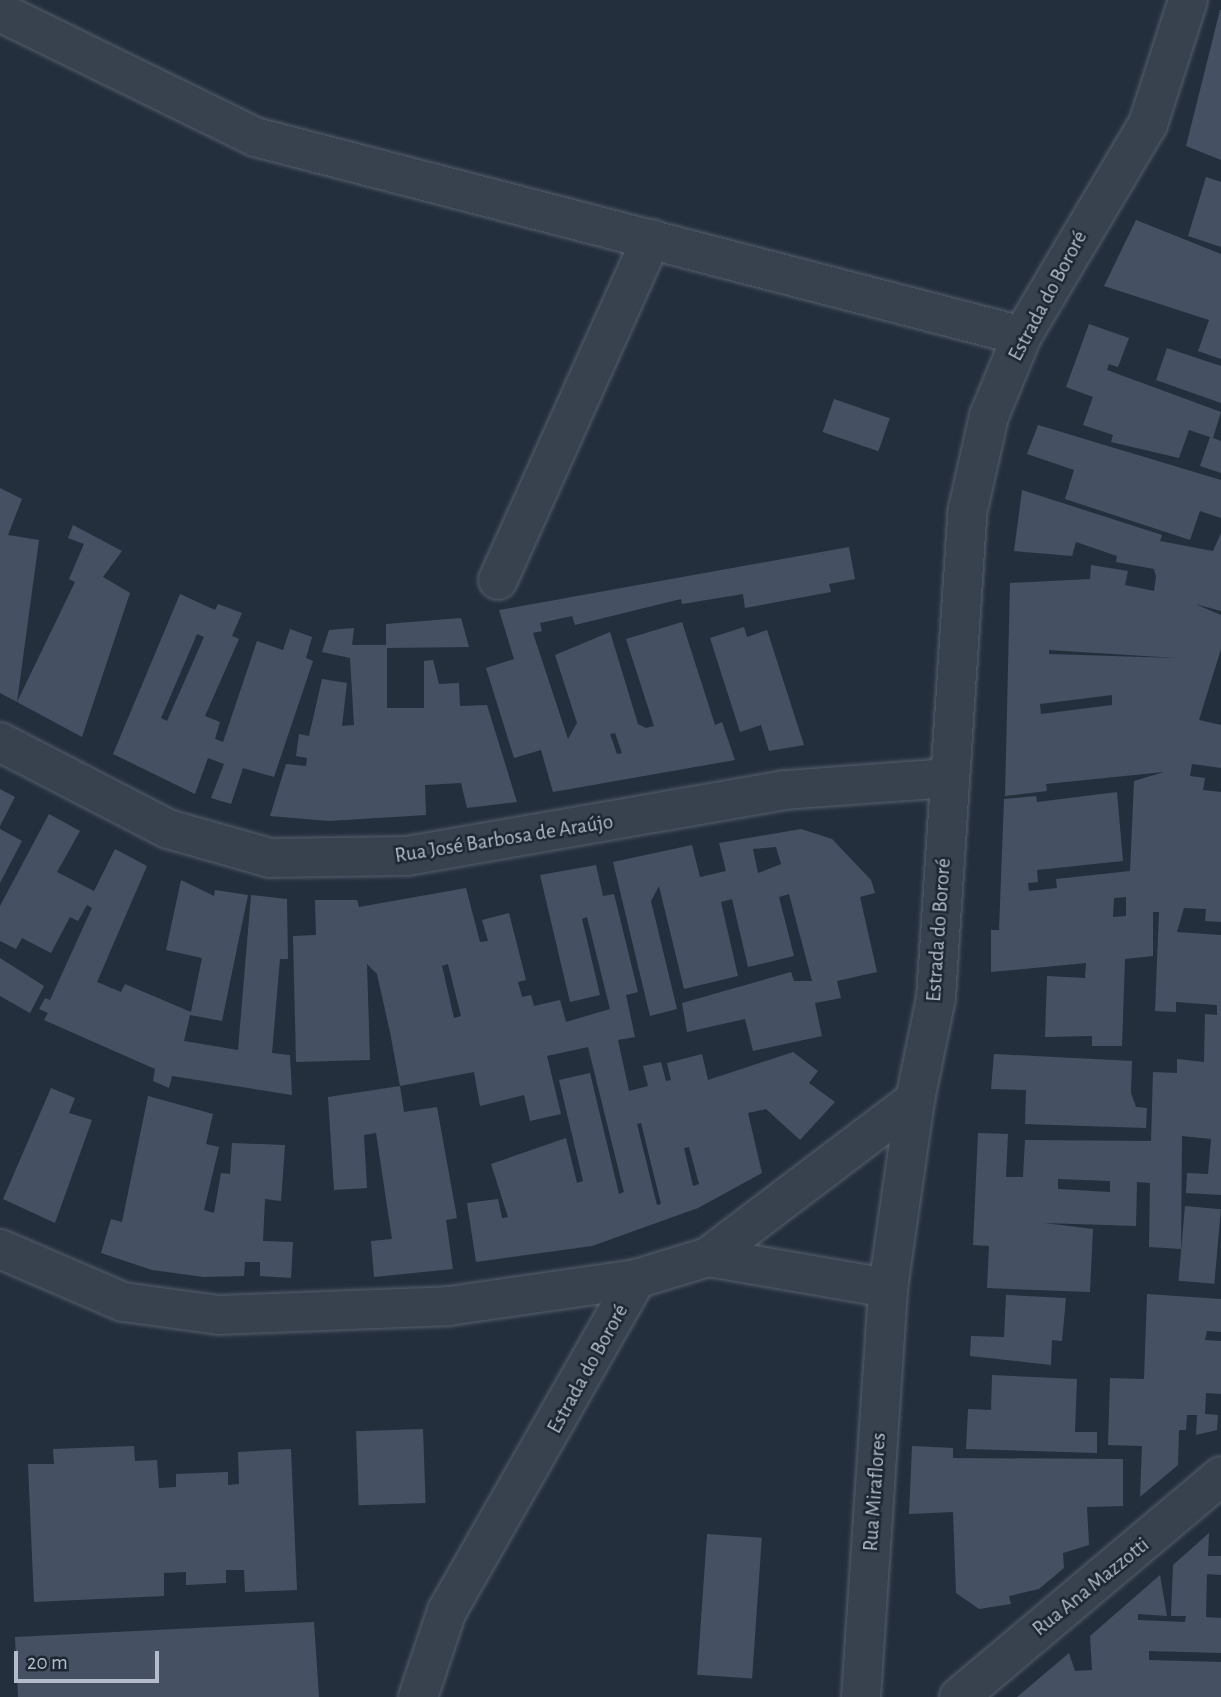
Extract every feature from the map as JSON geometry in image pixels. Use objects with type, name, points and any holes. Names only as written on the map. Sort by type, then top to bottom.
[{"type":"street","name":"Estrada do Bororé","points":[[418,1697],[447,1611],[636,1279],[708,1256],[915,1100],[936,998],[947,778],[968,509],[989,416],[1022,336],[1148,124],[1188,0]]},
{"type":"street","points":[[0,12],[255,137],[1022,336]]},
{"type":"street","points":[[498,580],[651,239]]},
{"type":"street","name":"Rua José Barbosa de Araújo","points":[[0,742],[168,829],[281,859],[355,861],[468,849],[785,790],[947,778]]},
{"type":"street","name":"Rua Miraflores","points":[[861,1697],[888,1288],[915,1100]]},
{"type":"street","points":[[0,1249],[123,1303],[219,1315],[449,1306],[636,1279]]},
{"type":"street","points":[[708,1256],[888,1288]]},
{"type":"street","name":"Rua Ana Mazzotti","points":[[959,1697],[1221,1476]]},
{"type":"building","points":[[1221,10],[1221,160],[1186,146]]},
{"type":"building","points":[[1206,177],[1221,182],[1221,247],[1188,236]]},
{"type":"building","points":[[1136,220],[1221,254],[1221,359],[1198,351],[1209,320],[1104,286]]},
{"type":"building","points":[[1089,324],[1129,338],[1118,367],[1109,364],[1107,370],[1221,412],[1213,438],[1221,441],[1221,473],[1200,466],[1210,437],[1189,430],[1179,458],[1111,442],[1113,435],[1083,425],[1093,397],[1066,387]]},
{"type":"building","points":[[1167,348],[1221,366],[1221,403],[1156,380]]},
{"type":"building","points":[[834,399],[890,418],[878,451],[823,432]]},
{"type":"building","points":[[1038,425],[1221,480],[1221,518],[1200,511],[1190,540],[1065,499],[1074,470],[1027,454]]},
{"type":"building","points":[[0,488],[22,499],[8,535],[39,540],[17,702],[0,693]]},
{"type":"building","points":[[1022,490],[1162,535],[1160,541],[1213,551],[1221,533],[1221,611],[1195,604],[1221,615],[1221,649],[1199,720],[1221,725],[1221,768],[1192,764],[1190,776],[1205,778],[1203,790],[1221,792],[1221,922],[1205,921],[1206,909],[1184,908],[1177,932],[1221,935],[1221,1195],[1186,1193],[1187,1173],[1208,1174],[1211,1139],[1182,1136],[1181,1249],[1149,1247],[1150,1183],[1137,1182],[1136,1226],[1044,1223],[1093,1229],[1090,1292],[987,1288],[989,1246],[973,1245],[978,1133],[1008,1134],[1006,1177],[1023,1177],[1025,1140],[1151,1141],[1153,1072],[1177,1073],[1177,1059],[1204,1062],[1205,1014],[1217,1015],[1217,1005],[1176,1002],[1176,1012],[1155,1011],[1159,912],[1153,912],[1153,956],[1125,959],[1122,1046],[1092,1046],[1092,1036],[1045,1037],[1047,976],[1085,978],[1086,963],[991,972],[991,930],[999,930],[1004,799],[1036,796],[1037,802],[1117,792],[1123,861],[1037,870],[1038,882],[1028,883],[1029,891],[1057,888],[1056,879],[1130,871],[1134,781],[1164,772],[1046,784],[1047,791],[1005,796],[1010,583],[1090,579],[1091,565],[1128,571],[1125,585],[1154,591],[1156,577],[1154,569],[1116,562],[1117,556],[1076,542],[1072,556],[1014,551]],"holes":[[[1049,650],[1176,658],[1049,654]],[[1112,695],[1112,705],[1041,714],[1040,704]],[[1126,897],[1126,916],[1113,917],[1114,898]],[[1058,1179],[1110,1181],[1110,1192],[1058,1189]]]},
{"type":"building","points":[[73,525],[122,551],[103,577],[130,593],[82,737],[17,702],[75,582],[69,579],[84,544],[68,538]]},
{"type":"building","points":[[849,547],[855,579],[829,584],[831,592],[745,608],[743,594],[682,604],[681,599],[575,625],[572,616],[540,623],[542,631],[533,633],[568,739],[577,723],[555,655],[610,632],[638,724],[646,728],[654,726],[626,639],[682,622],[715,725],[722,722],[735,760],[553,792],[541,750],[514,758],[486,668],[514,659],[499,610]],"holes":[[[615,733],[622,753],[617,754],[610,734]]]},
{"type":"building","points":[[180,594],[215,610],[218,604],[242,613],[232,636],[239,639],[205,716],[220,722],[215,739],[223,742],[257,641],[283,650],[290,629],[312,637],[306,658],[313,661],[274,777],[243,768],[231,804],[211,798],[224,764],[208,758],[195,794],[113,754]],"holes":[[[197,634],[204,637],[167,721],[161,718]]]},
{"type":"building","points":[[461,618],[469,647],[387,648],[387,708],[424,708],[424,661],[433,660],[439,684],[459,683],[460,706],[487,705],[517,802],[467,808],[461,783],[425,785],[426,815],[329,821],[270,816],[286,764],[306,766],[307,758],[296,756],[299,734],[309,736],[322,679],[347,683],[342,726],[354,725],[350,658],[322,652],[329,630],[354,628],[352,645],[386,645],[386,624]]},
{"type":"building","points":[[744,627],[747,637],[767,630],[804,745],[769,751],[761,725],[740,732],[710,638]]},
{"type":"building","points":[[0,789],[15,797],[0,826]]},
{"type":"building","points":[[49,814],[80,831],[57,872],[94,891],[115,849],[147,866],[97,982],[121,992],[125,984],[191,1012],[202,958],[166,950],[181,880],[214,896],[215,890],[248,895],[222,1021],[190,1015],[184,1041],[238,1050],[251,895],[287,899],[288,959],[280,959],[272,1053],[290,1055],[292,1095],[172,1076],[169,1088],[153,1081],[155,1069],[44,1020],[48,1013],[39,1009],[45,998],[50,1000],[92,908],[87,905],[78,921],[70,917],[51,953],[22,938],[16,949],[0,941],[0,906]]},
{"type":"building","points":[[0,829],[22,841],[0,883]]},
{"type":"building","points":[[801,829],[832,839],[871,880],[875,893],[860,897],[877,972],[837,981],[841,998],[815,1003],[822,1036],[753,1051],[745,1019],[687,1032],[682,1003],[791,972],[794,981],[812,981],[789,894],[779,897],[794,956],[748,967],[732,899],[721,902],[738,976],[684,989],[659,886],[651,901],[677,1009],[650,1016],[613,862],[692,845],[700,877],[726,871],[719,843]],"holes":[[[776,847],[781,864],[758,873],[753,849]]]},
{"type":"building","points":[[596,865],[603,896],[614,894],[638,992],[626,995],[635,1037],[618,1040],[629,1091],[648,1086],[643,1066],[661,1062],[666,1081],[671,1080],[667,1063],[702,1054],[708,1080],[793,1052],[818,1071],[809,1083],[835,1102],[800,1140],[766,1109],[748,1113],[762,1173],[698,1208],[592,1246],[476,1262],[467,1203],[498,1199],[502,1218],[508,1217],[491,1164],[566,1138],[577,1183],[583,1181],[559,1080],[590,1073],[619,1194],[624,1192],[588,1047],[547,1056],[561,1114],[530,1121],[524,1095],[480,1106],[474,1072],[400,1086],[377,974],[367,964],[370,1060],[296,1062],[293,936],[316,935],[315,900],[357,900],[359,907],[466,888],[480,942],[488,941],[482,920],[509,913],[526,980],[518,982],[522,997],[531,995],[534,1006],[560,1000],[566,1022],[610,1009],[587,917],[582,919],[600,995],[570,1002],[540,875]],"holes":[[[448,964],[461,1016],[454,1018],[442,966]],[[641,1123],[661,1204],[657,1205],[637,1124]],[[689,1147],[699,1184],[693,1186],[684,1148]]]},
{"type":"building","points":[[0,958],[44,986],[30,1013],[0,996]]},
{"type":"building","points":[[994,1054],[1132,1061],[1131,1093],[1136,1107],[1147,1108],[1146,1128],[1025,1124],[1026,1090],[991,1089]]},
{"type":"building","points":[[400,1086],[404,1112],[437,1107],[457,1218],[446,1220],[453,1269],[374,1277],[371,1241],[392,1239],[376,1133],[364,1135],[367,1188],[334,1190],[328,1097]]},
{"type":"building","points":[[51,1088],[75,1098],[69,1113],[92,1120],[55,1223],[3,1199]]},
{"type":"building","points":[[148,1096],[213,1114],[206,1144],[219,1147],[204,1210],[214,1213],[221,1173],[230,1174],[232,1143],[285,1145],[281,1201],[265,1199],[263,1241],[293,1242],[291,1278],[260,1276],[260,1262],[245,1262],[244,1276],[204,1277],[152,1270],[101,1253],[111,1219],[122,1222]]},
{"type":"building","points":[[1185,1206],[1221,1209],[1214,1284],[1178,1281]]},
{"type":"building","points":[[1147,1294],[1221,1299],[1221,1332],[1207,1331],[1205,1340],[1221,1341],[1221,1394],[1206,1393],[1205,1414],[1218,1415],[1217,1430],[1196,1435],[1197,1415],[1187,1415],[1186,1430],[1179,1430],[1178,1465],[1140,1497],[1142,1446],[1108,1445],[1110,1378],[1144,1379]]},
{"type":"building","points":[[1006,1295],[1066,1298],[1062,1341],[1052,1340],[1051,1365],[970,1356],[971,1336],[1004,1337]]},
{"type":"building","points":[[992,1375],[1077,1379],[1075,1432],[1097,1432],[1097,1453],[966,1449],[968,1409],[991,1410]]},
{"type":"building","points":[[423,1429],[426,1503],[359,1505],[356,1431]]},
{"type":"building","points":[[134,1446],[135,1461],[157,1460],[159,1488],[176,1487],[176,1474],[228,1472],[228,1485],[239,1484],[238,1452],[291,1449],[297,1590],[245,1592],[244,1570],[226,1570],[226,1583],[186,1585],[186,1572],[164,1573],[164,1596],[34,1602],[28,1464],[54,1464],[53,1449]]},
{"type":"building","points":[[912,1446],[953,1448],[953,1458],[1123,1459],[1123,1506],[1087,1507],[1089,1545],[1063,1553],[1064,1568],[1039,1589],[1009,1596],[1011,1604],[979,1609],[956,1593],[953,1512],[909,1514]]},
{"type":"building","points":[[1209,1533],[1208,1556],[1221,1556],[1221,1575],[1207,1574],[1206,1617],[1221,1618],[1221,1653],[1149,1651],[1149,1660],[1221,1662],[1221,1697],[1017,1697],[1069,1653],[1075,1671],[1092,1670],[1090,1636],[1160,1575],[1167,1616],[1138,1614],[1138,1620],[1185,1622],[1186,1616],[1171,1616],[1173,1565]]},
{"type":"building","points":[[707,1534],[762,1538],[752,1678],[697,1675]]},
{"type":"building","points":[[314,1622],[319,1697],[18,1697],[15,1637]]}]
